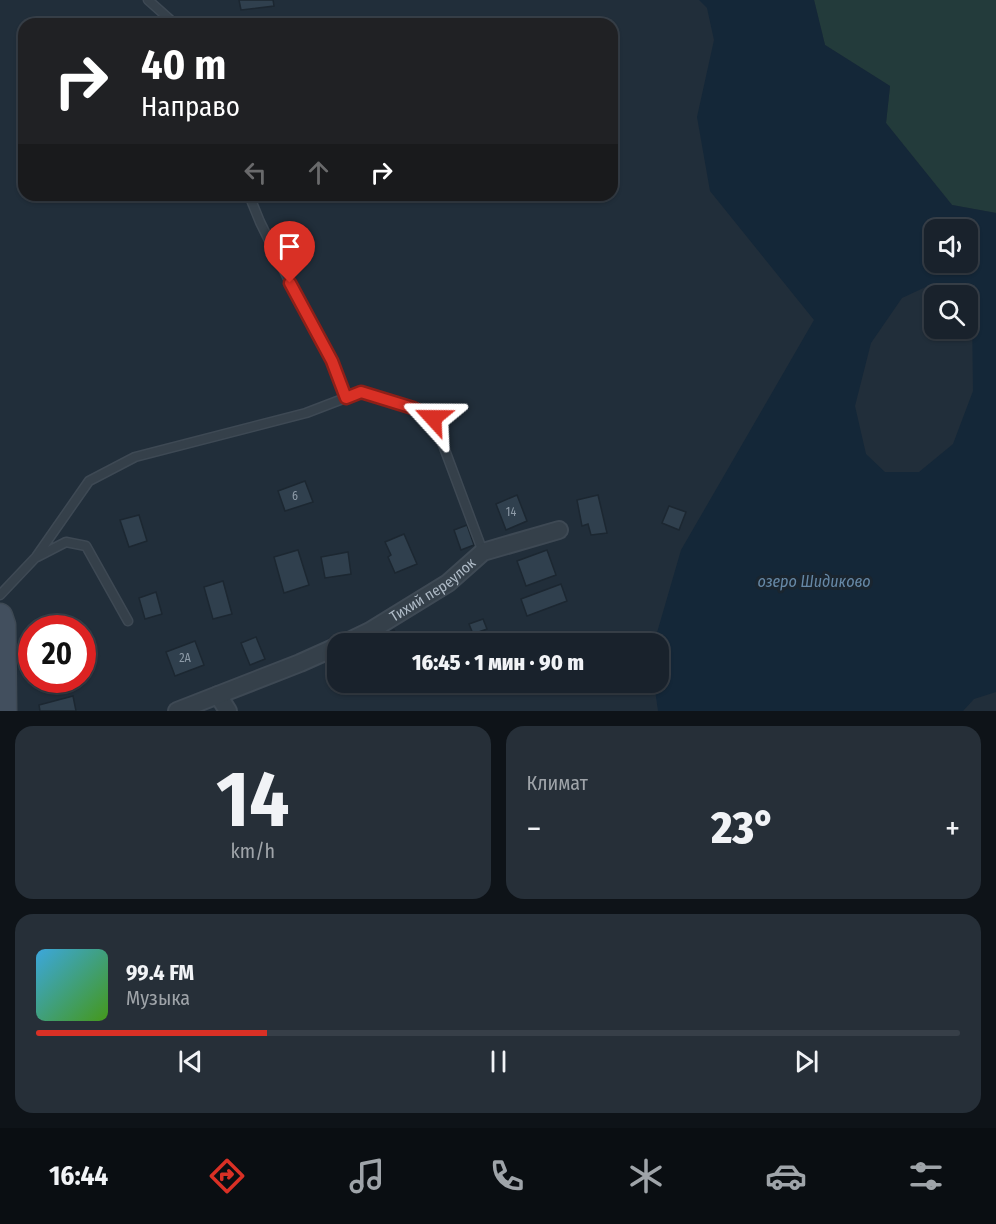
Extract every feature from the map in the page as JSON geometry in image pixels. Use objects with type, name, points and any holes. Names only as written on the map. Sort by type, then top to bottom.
[{"type":"main road","points":[[0,616],[3,625],[4,711]]},
{"type":"street","name":"Тихий переулок","points":[[366,633],[448,583],[483,552],[559,530]]},
{"type":"street","points":[[177,711],[327,651]]},
{"type":"street","points":[[218,695],[228,711]]},
{"type":"lane","points":[[148,0],[168,18]]},
{"type":"lane","points":[[251,201],[300,303],[332,361],[346,398]]},
{"type":"lane","points":[[0,595],[36,557],[63,515],[89,481],[135,457],[306,413],[361,392],[413,408],[433,418],[483,552]]},
{"type":"lane","points":[[36,557],[66,542],[86,546],[128,621]]},
{"type":"green space","points":[[814,0],[996,0],[996,213],[952,205],[886,123],[890,86],[825,45]]},
{"type":"water","name":"озеро Шидиково","points":[[699,0],[814,0],[825,45],[890,86],[886,123],[952,205],[996,213],[996,692],[974,699],[963,711],[658,711],[655,693],[669,693],[669,633],[657,633],[681,550],[814,320],[710,191],[697,117],[714,40],[707,8]],"holes":[[[924,285],[978,285],[978,339],[972,339],[973,391],[953,444],[919,472],[885,472],[866,454],[855,406],[871,343],[902,298],[924,288]]]},
{"type":"building","points":[[239,0],[273,0],[274,6],[241,10]]},
{"type":"building","points":[[305,481],[313,502],[285,511],[278,491]]},
{"type":"building","points":[[517,495],[527,521],[506,530],[496,504]]},
{"type":"building","points":[[598,495],[607,533],[591,535],[588,524],[582,526],[577,500]]},
{"type":"building","points":[[669,506],[686,512],[679,530],[662,523]]},
{"type":"building","points":[[139,515],[147,541],[129,547],[120,520]]},
{"type":"building","points":[[467,525],[474,545],[461,550],[454,530]]},
{"type":"building","points":[[404,534],[417,564],[395,573],[385,542]]},
{"type":"building","points":[[298,550],[309,585],[284,593],[274,557]]},
{"type":"building","points":[[547,550],[556,575],[526,586],[517,561]]},
{"type":"building","points":[[348,552],[351,574],[325,578],[321,557]]},
{"type":"building","points":[[223,581],[232,614],[213,619],[204,587]]},
{"type":"building","points":[[561,584],[567,601],[527,616],[521,599]]},
{"type":"building","points":[[156,592],[162,614],[145,619],[139,598]]},
{"type":"building","points":[[483,619],[487,629],[473,633],[469,624]]},
{"type":"building","points":[[256,637],[265,659],[250,665],[241,643]]},
{"type":"building","points":[[195,641],[204,665],[175,676],[166,652]]},
{"type":"building","points":[[73,696],[76,711],[40,711],[39,705]]},
{"type":"route","points":[[290,283],[332,361],[346,398],[361,392],[413,408],[433,418]]}]
